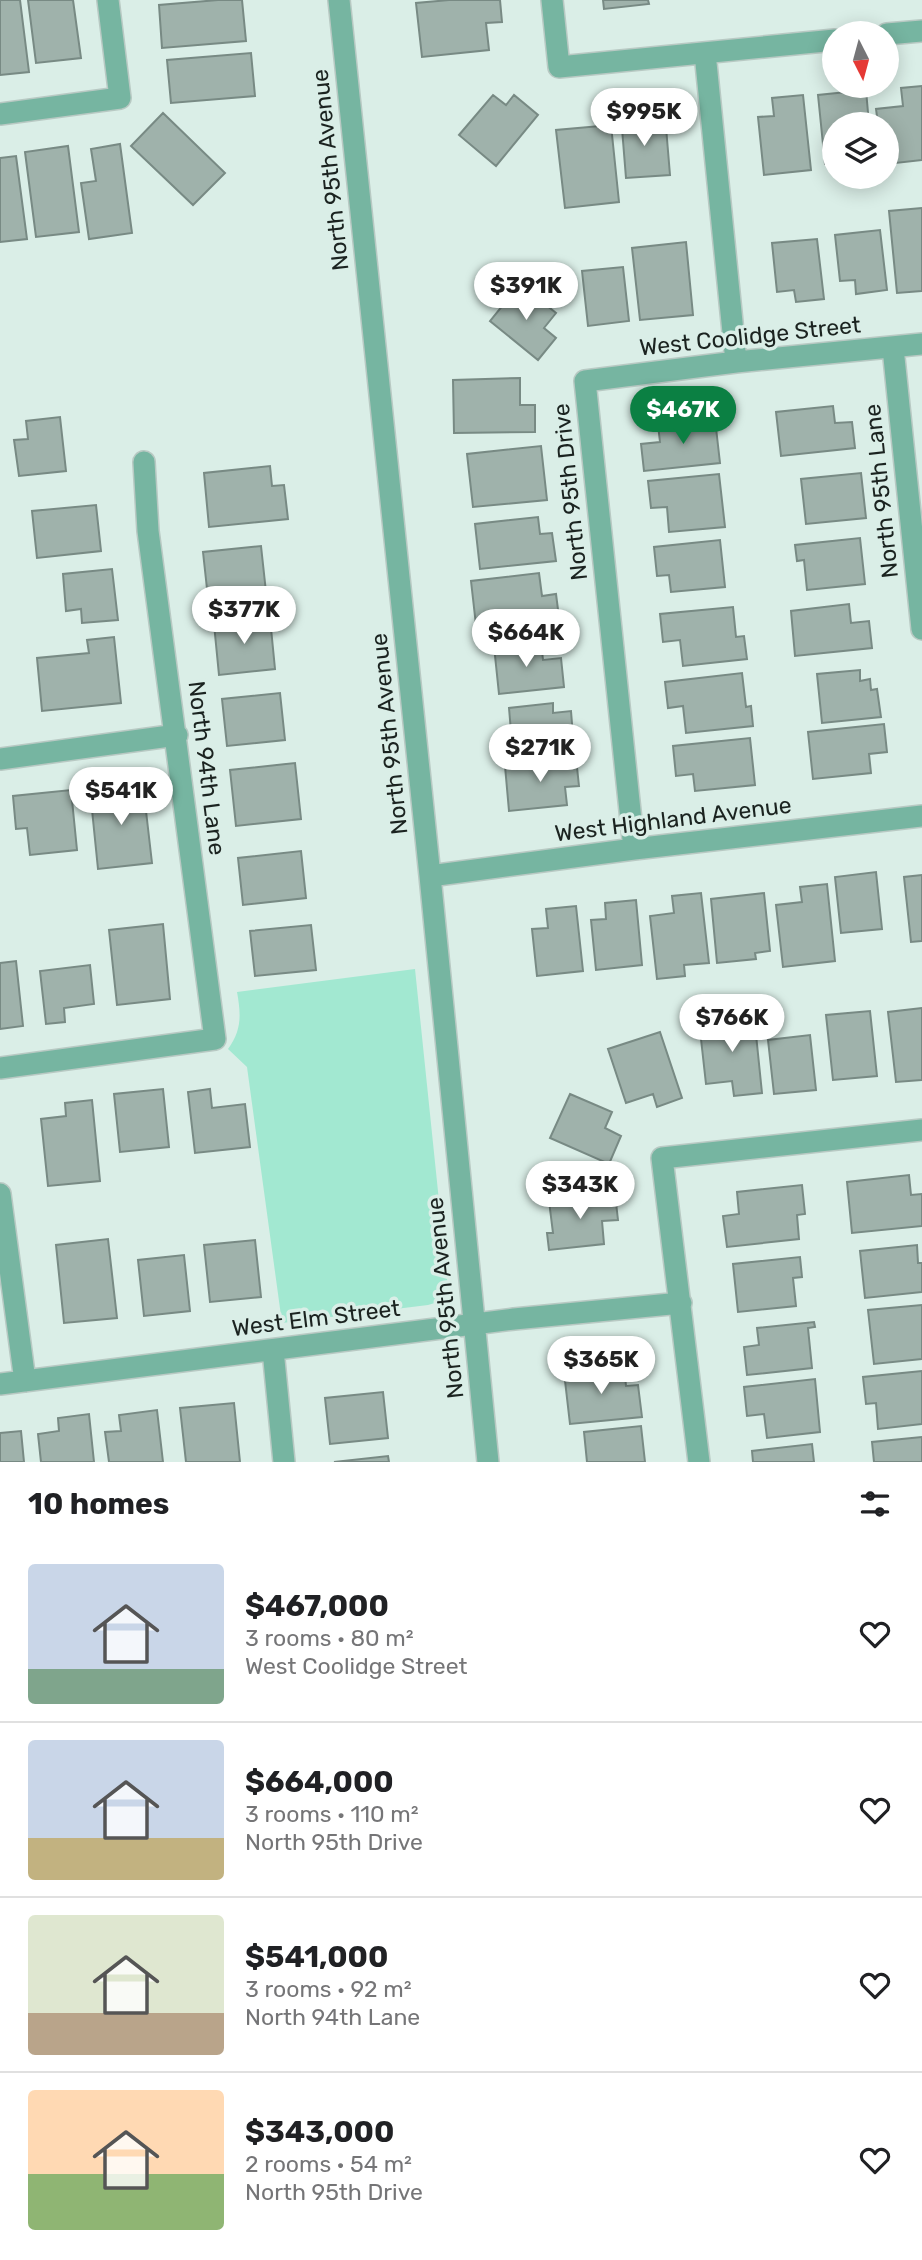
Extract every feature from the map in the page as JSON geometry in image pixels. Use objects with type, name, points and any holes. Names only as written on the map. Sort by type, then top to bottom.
[{"type":"street","points":[[0,114],[120,98],[108,0]]},
{"type":"street","name":"North 95th Avenue","points":[[339,0],[488,1462]]},
{"type":"street","points":[[552,0],[559,67],[822,41]]},
{"type":"street","points":[[900,33],[922,31]]},
{"type":"street","points":[[705,54],[736,362]]},
{"type":"street","name":"West Coolidge Street","points":[[584,381],[736,362],[922,344]]},
{"type":"street","name":"North 95th Lane","points":[[893,348],[922,629]]},
{"type":"street","name":"North 95th Drive","points":[[584,381],[634,849]]},
{"type":"street","name":"North 94th Lane","points":[[0,1068],[215,1039],[148,531],[144,462]]},
{"type":"street","points":[[0,759],[177,736]]},
{"type":"street","name":"West Highland Avenue","points":[[430,876],[634,849],[922,816]]},
{"type":"street","points":[[699,1462],[662,1158],[922,1130]]},
{"type":"street","points":[[0,1194],[24,1381]]},
{"type":"street","name":"West Elm Street","points":[[0,1384],[474,1324],[681,1303]]},
{"type":"street","points":[[273,1350],[284,1462]]},
{"type":"green space","points":[[415,969],[448,1288],[438,1302],[428,1305],[282,1323],[247,1067],[228,1049],[236,1035],[239,1022],[237,992]]},
{"type":"building","points":[[0,0],[20,0],[29,72],[0,75]]},
{"type":"building","points":[[28,0],[73,0],[81,58],[36,63]]},
{"type":"building","points":[[242,0],[246,41],[162,48],[159,5]]},
{"type":"building","points":[[500,0],[502,22],[486,23],[489,50],[422,57],[416,3]]},
{"type":"building","points":[[603,0],[648,0],[649,4],[604,9]]},
{"type":"building","points":[[251,53],[255,96],[171,103],[167,60]]},
{"type":"building","points":[[922,86],[922,160],[899,163],[899,112],[876,112],[876,109],[903,106],[901,88]]},
{"type":"building","points":[[493,95],[506,105],[514,95],[538,115],[496,166],[459,135]]},
{"type":"building","points":[[803,95],[811,170],[764,175],[758,117],[774,116],[772,98]]},
{"type":"building","points":[[818,95],[822,95],[822,98],[867,98],[868,112],[822,112],[822,134]]},
{"type":"building","points":[[163,113],[225,173],[193,205],[131,146]]},
{"type":"building","points":[[647,114],[648,129],[666,127],[670,175],[626,178],[621,116]]},
{"type":"building","points":[[611,125],[619,202],[565,208],[556,130]]},
{"type":"building","points":[[120,144],[132,233],[89,239],[81,183],[96,181],[91,149]]},
{"type":"building","points":[[68,146],[79,232],[36,237],[25,152]]},
{"type":"building","points":[[16,156],[27,239],[0,242],[0,158]]},
{"type":"building","points":[[922,208],[922,291],[897,293],[889,211]]},
{"type":"building","points":[[880,230],[887,290],[856,294],[855,280],[840,281],[835,235]]},
{"type":"building","points":[[817,239],[824,299],[796,302],[794,290],[777,292],[772,243]]},
{"type":"building","points":[[686,242],[693,315],[640,320],[632,248]]},
{"type":"building","points":[[623,267],[629,321],[588,326],[582,271]]},
{"type":"building","points":[[520,284],[556,313],[544,328],[556,338],[538,360],[490,321]]},
{"type":"building","points":[[520,378],[520,405],[535,405],[535,432],[454,433],[453,380]]},
{"type":"building","points":[[833,406],[835,423],[852,422],[855,448],[781,456],[776,412]]},
{"type":"building","points":[[60,417],[66,471],[19,476],[14,440],[28,439],[26,421]]},
{"type":"building","points":[[715,419],[720,463],[644,471],[641,444],[660,442],[658,425]]},
{"type":"building","points":[[541,446],[547,500],[473,507],[467,454]]},
{"type":"building","points":[[270,466],[272,486],[284,485],[288,519],[209,527],[204,473]]},
{"type":"building","points":[[861,473],[866,518],[806,524],[801,479]]},
{"type":"building","points":[[719,474],[725,527],[669,532],[667,507],[651,508],[648,481]]},
{"type":"building","points":[[96,505],[101,551],[37,558],[32,511]]},
{"type":"building","points":[[538,517],[540,534],[552,533],[556,561],[480,569],[475,524]]},
{"type":"building","points":[[860,538],[865,584],[807,590],[804,560],[797,561],[795,545]]},
{"type":"building","points":[[720,540],[725,587],[671,592],[669,575],[657,576],[654,547]]},
{"type":"building","points":[[261,546],[266,592],[208,598],[203,552]]},
{"type":"building","points":[[112,569],[118,620],[82,623],[81,609],[66,611],[63,574]]},
{"type":"building","points":[[539,573],[542,596],[556,594],[560,625],[477,634],[471,581]]},
{"type":"building","points":[[849,604],[851,623],[869,621],[872,648],[795,656],[791,611]]},
{"type":"building","points":[[733,607],[736,637],[744,636],[747,659],[683,666],[680,640],[663,642],[660,614]]},
{"type":"building","points":[[270,618],[275,669],[219,675],[214,624]]},
{"type":"building","points":[[114,637],[121,703],[42,711],[37,658],[89,653],[87,640]]},
{"type":"building","points":[[541,642],[543,660],[561,658],[564,687],[499,694],[494,646]]},
{"type":"building","points":[[860,670],[860,681],[870,679],[871,690],[877,689],[881,717],[822,723],[817,674]]},
{"type":"building","points":[[742,673],[746,707],[751,706],[753,726],[686,733],[683,706],[668,708],[665,682]]},
{"type":"building","points":[[280,693],[285,740],[227,746],[222,699]]},
{"type":"building","points":[[553,703],[553,713],[571,711],[574,749],[513,755],[509,708]]},
{"type":"building","points":[[884,724],[887,752],[869,754],[871,773],[813,779],[808,732]]},
{"type":"building","points":[[750,738],[755,785],[695,791],[693,774],[676,776],[673,746]]},
{"type":"building","points":[[576,758],[579,786],[565,787],[567,805],[509,811],[505,766]]},
{"type":"building","points":[[295,763],[301,819],[236,826],[230,770]]},
{"type":"building","points":[[143,785],[152,863],[98,869],[90,790]]},
{"type":"building","points":[[71,790],[77,850],[30,855],[27,828],[16,829],[13,796]]},
{"type":"building","points":[[301,851],[306,898],[243,905],[238,858]]},
{"type":"building","points":[[876,872],[882,929],[841,933],[835,877]]},
{"type":"building","points":[[922,875],[922,941],[911,942],[904,877]]},
{"type":"building","points":[[827,884],[835,961],[783,967],[776,905],[802,902],[800,887]]},
{"type":"building","points":[[701,893],[709,963],[684,965],[685,976],[657,979],[650,916],[674,913],[672,896]]},
{"type":"building","points":[[764,893],[770,951],[755,953],[756,959],[717,963],[711,899]]},
{"type":"building","points":[[636,900],[642,965],[596,970],[591,920],[606,919],[605,903]]},
{"type":"building","points":[[576,906],[583,971],[537,976],[532,929],[548,928],[546,909]]},
{"type":"building","points":[[163,924],[170,999],[117,1005],[109,930]]},
{"type":"building","points":[[311,925],[316,970],[255,976],[250,931]]},
{"type":"building","points":[[16,961],[23,1026],[0,1029],[0,963]]},
{"type":"building","points":[[90,965],[94,1004],[64,1008],[65,1022],[46,1024],[40,971]]},
{"type":"building","points":[[922,1008],[922,1080],[896,1082],[888,1012]]},
{"type":"building","points":[[870,1011],[877,1076],[833,1080],[826,1015]]},
{"type":"building","points":[[754,1015],[762,1093],[734,1096],[732,1081],[706,1084],[699,1021]]},
{"type":"building","points":[[660,1032],[682,1098],[657,1107],[653,1094],[626,1103],[608,1049]]},
{"type":"building","points":[[810,1035],[816,1090],[774,1094],[768,1040]]},
{"type":"building","points":[[163,1089],[169,1147],[120,1152],[114,1094]]},
{"type":"building","points":[[210,1089],[212,1108],[245,1104],[250,1147],[195,1153],[188,1092]]},
{"type":"building","points":[[570,1094],[612,1112],[605,1128],[621,1136],[609,1164],[550,1138]]},
{"type":"building","points":[[92,1100],[100,1181],[48,1186],[41,1119],[66,1116],[65,1103]]},
{"type":"building","points":[[909,1175],[911,1195],[922,1194],[922,1226],[852,1233],[847,1182]]},
{"type":"building","points":[[802,1185],[805,1214],[797,1215],[799,1239],[727,1247],[723,1216],[739,1214],[737,1192]]},
{"type":"building","points":[[615,1194],[618,1220],[602,1221],[604,1244],[549,1250],[547,1233],[553,1233],[549,1201]]},
{"type":"building","points":[[108,1239],[117,1318],[64,1323],[56,1245]]},
{"type":"building","points":[[255,1240],[261,1297],[210,1302],[204,1245]]},
{"type":"building","points":[[917,1245],[918,1263],[922,1263],[922,1292],[865,1298],[860,1251]]},
{"type":"building","points":[[184,1255],[190,1311],[144,1316],[138,1260]]},
{"type":"building","points":[[800,1257],[802,1277],[793,1278],[796,1306],[738,1312],[733,1264]]},
{"type":"building","points":[[922,1305],[922,1359],[874,1364],[868,1310]]},
{"type":"building","points":[[814,1322],[815,1327],[808,1328],[812,1368],[747,1375],[744,1347],[759,1345],[757,1328]]},
{"type":"building","points":[[624,1366],[626,1386],[638,1385],[642,1417],[570,1424],[564,1372]]},
{"type":"building","points":[[922,1371],[922,1424],[878,1429],[876,1403],[866,1404],[863,1377]]},
{"type":"building","points":[[815,1379],[820,1432],[767,1438],[764,1414],[747,1416],[744,1387]]},
{"type":"building","points":[[383,1392],[388,1438],[330,1444],[325,1398]]},
{"type":"building","points":[[234,1403],[240,1462],[186,1462],[180,1408]]},
{"type":"building","points":[[157,1410],[163,1462],[109,1462],[105,1432],[121,1431],[119,1415]]},
{"type":"building","points":[[89,1414],[94,1462],[41,1462],[38,1434],[59,1431],[58,1418]]},
{"type":"building","points":[[641,1426],[645,1462],[587,1462],[584,1432]]},
{"type":"building","points":[[21,1431],[24,1462],[0,1462],[0,1433]]},
{"type":"building","points":[[922,1437],[922,1462],[874,1462],[872,1442]]},
{"type":"building","points":[[812,1444],[814,1462],[753,1462],[752,1451]]},
{"type":"building","points":[[388,1456],[389,1462],[334,1462]]}]
